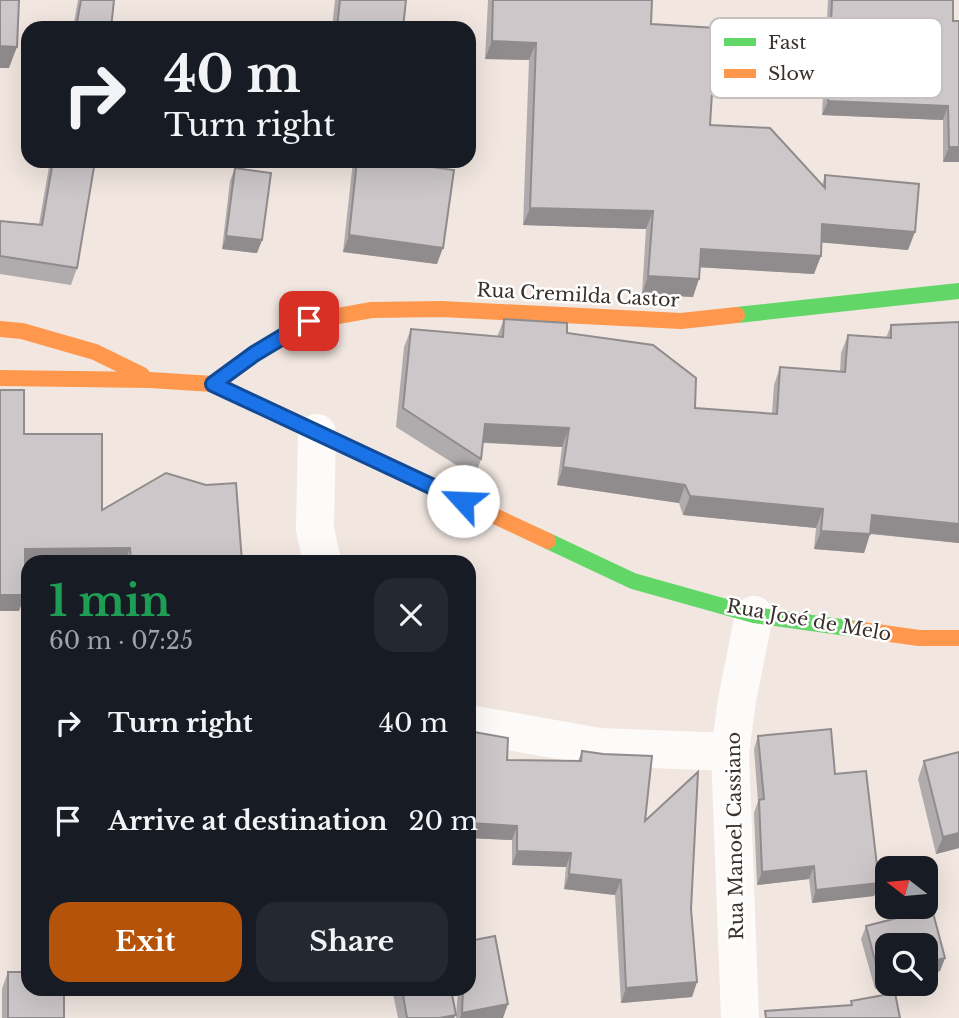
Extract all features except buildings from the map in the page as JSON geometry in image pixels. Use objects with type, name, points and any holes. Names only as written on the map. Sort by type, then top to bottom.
[{"type":"street","name":"Rua Cremilda Castor","points":[[213,384],[254,354],[309,321],[372,310],[442,309],[681,321],[959,291]]},
{"type":"street","points":[[0,329],[22,331],[96,352],[150,380]]},
{"type":"street","name":"Rua José de Melo","points":[[0,378],[150,380],[213,384],[633,581],[754,615],[919,638],[959,638]]},
{"type":"street","points":[[317,433],[315,529],[321,555]]},
{"type":"street","name":"Rua Manoel Cassiano","points":[[740,1018],[730,752],[737,699],[754,615]]},
{"type":"street","points":[[476,725],[599,747],[730,752]]},
{"type":"traffic: fast","points":[[737,315],[959,291]]},
{"type":"traffic: fast","points":[[548,541],[633,581],[754,615],[855,629]]},
{"type":"traffic: slow","points":[[213,384],[254,354],[309,321],[372,310],[442,309],[681,321],[737,315]]},
{"type":"traffic: slow","points":[[0,329],[22,331],[95,352],[142,375]]},
{"type":"traffic: slow","points":[[0,378],[150,380],[213,384],[548,541]]},
{"type":"traffic: slow","points":[[855,629],[919,638],[959,638]]},
{"type":"route","points":[[309,321],[254,354],[213,384],[463,501]]}]
